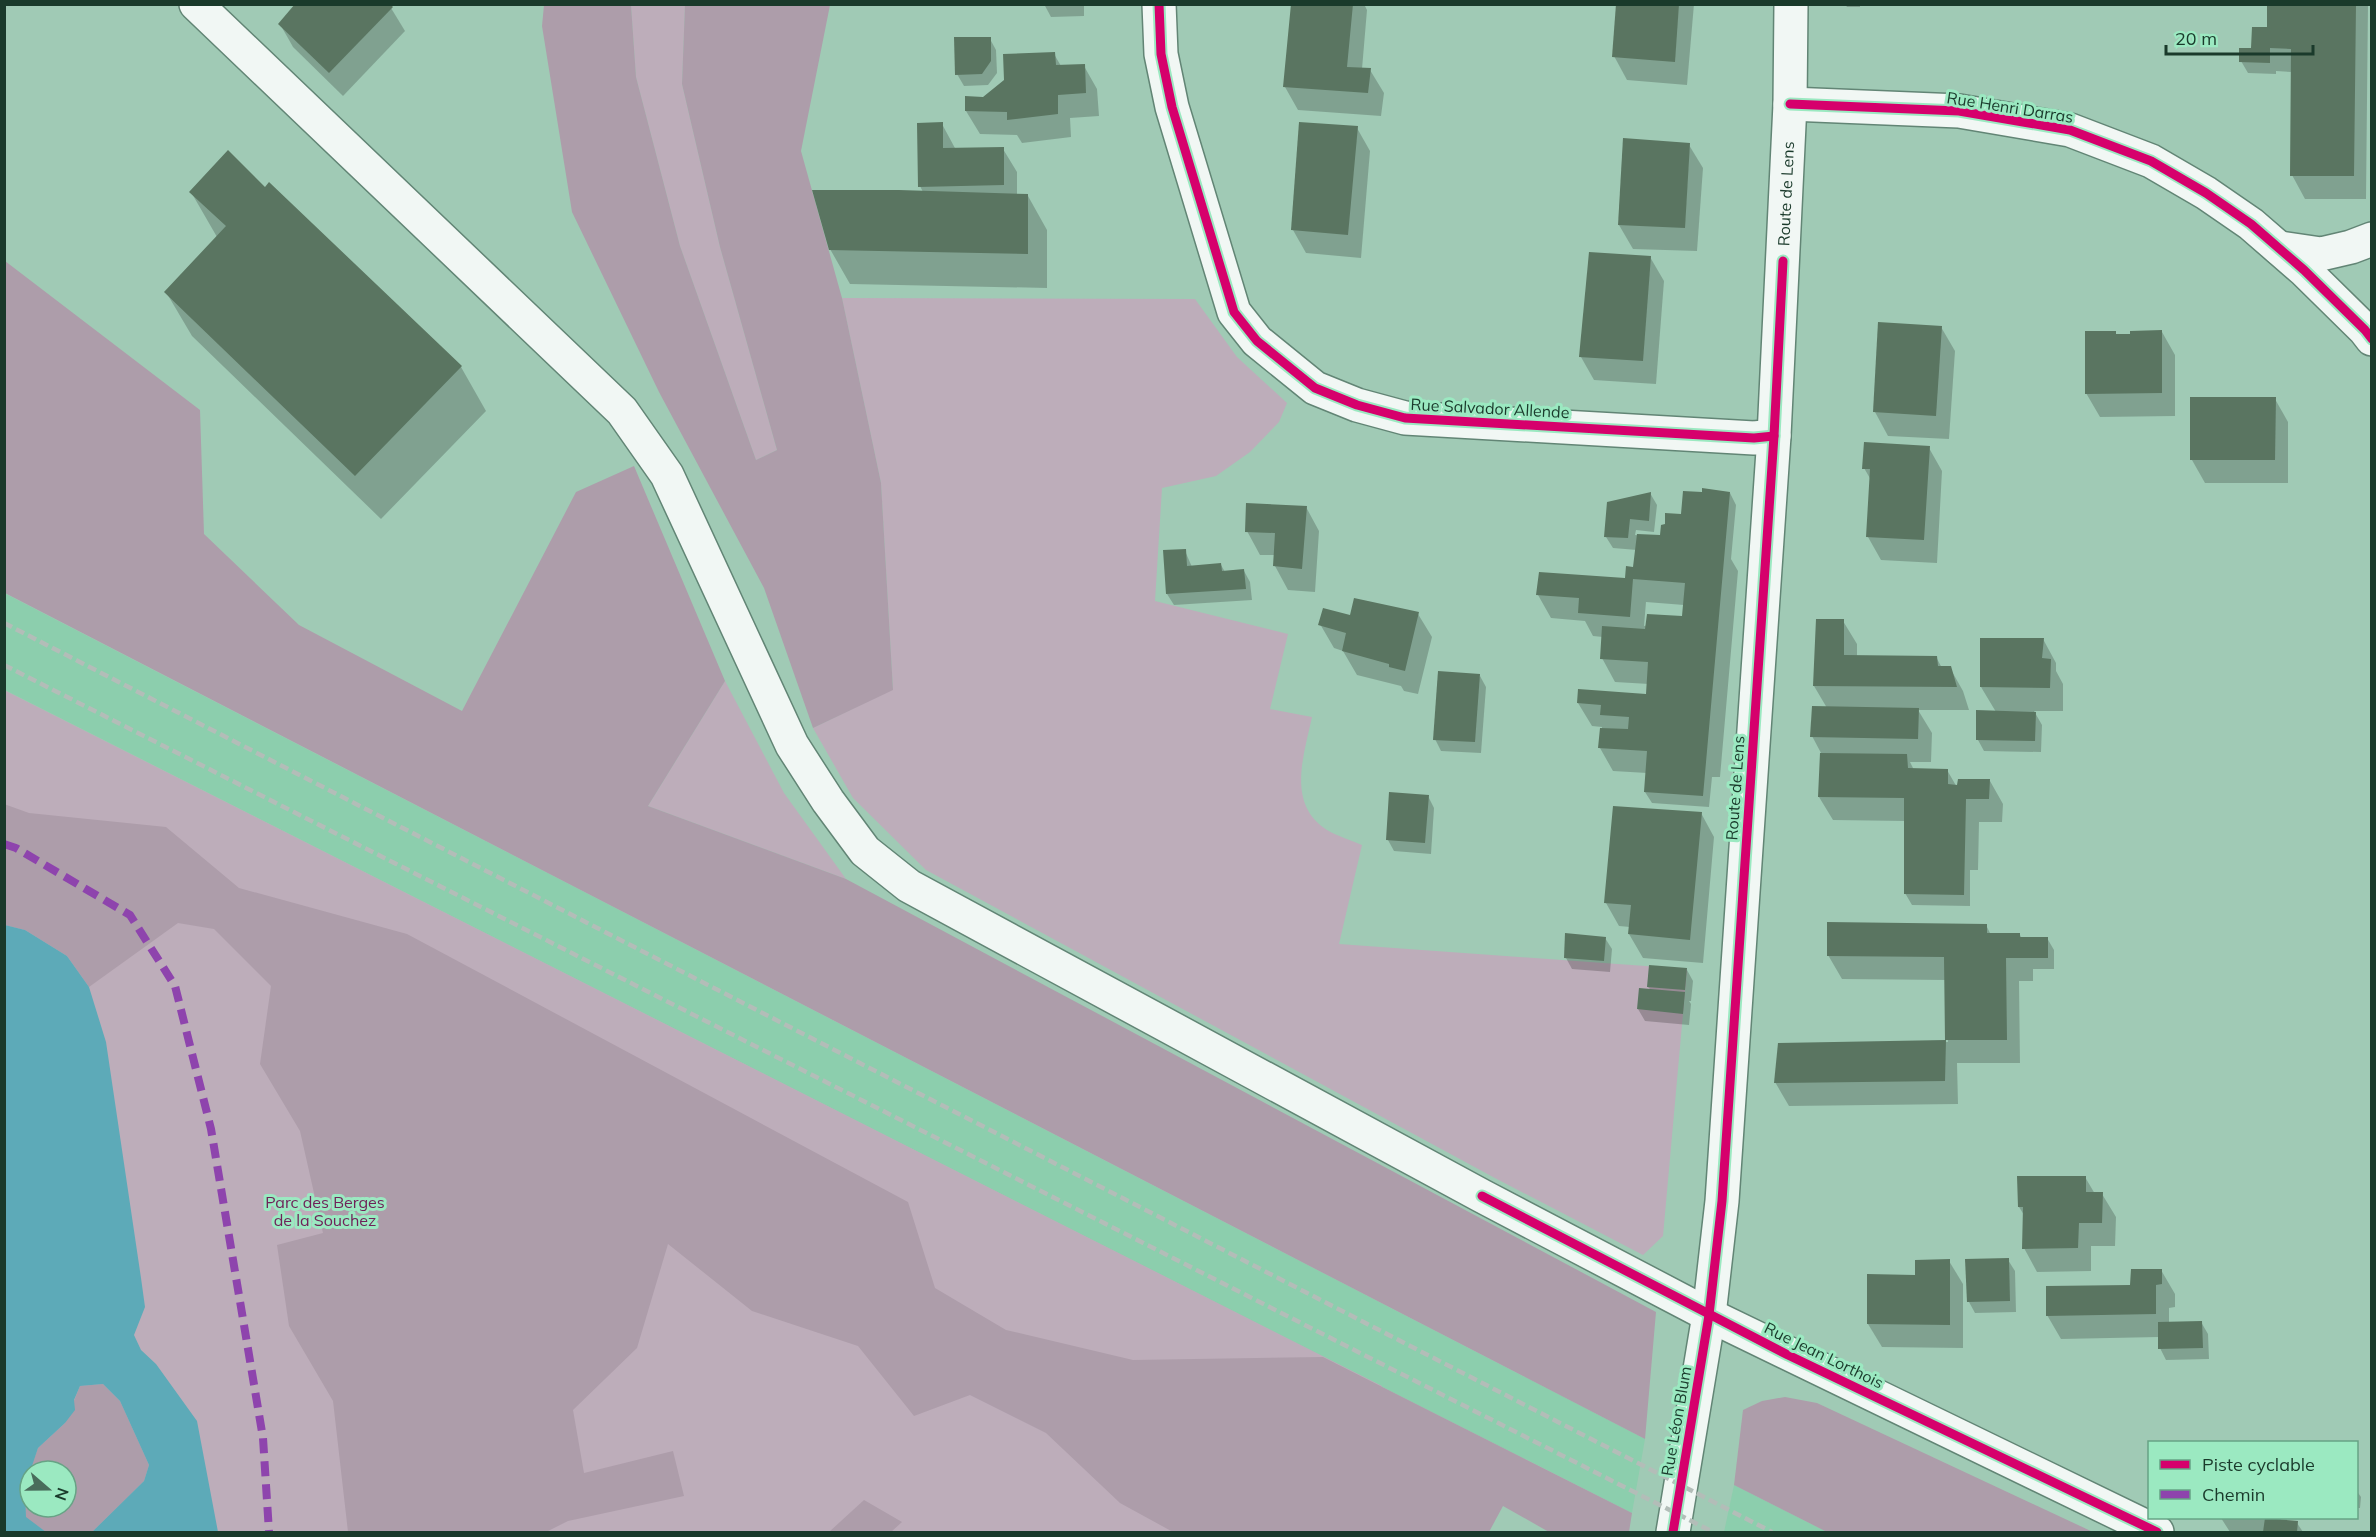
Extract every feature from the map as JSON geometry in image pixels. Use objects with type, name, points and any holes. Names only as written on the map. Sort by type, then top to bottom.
[{"type":"street","name":"Rue Jean Lorthois","points":[[196,4],[622,411],[667,475],[792,745],[828,801],[865,851],[909,886],[1482,1196],[1709,1315],[2157,1533]]},
{"type":"street","name":"Rue Salvador Allende","points":[[1159,4],[1161,54],[1172,107],[1234,312],[1257,341],[1315,388],[1357,405],[1405,418],[1754,438],[1774,436]]},
{"type":"street","name":"Route de Lens","points":[[1709,1315],[1722,1201],[1774,436],[1790,104],[1791,4]]},
{"type":"street","name":"Rue Henri Darras","points":[[1790,104],[1959,111],[2070,130],[2151,161],[2215,199],[2251,224],[2279,248],[2372,339]]},
{"type":"street","points":[[2279,248],[2321,254],[2350,247],[2372,238]]},
{"type":"street","name":"Rue Léon Blum","points":[[1673,1533],[1709,1315]]},
{"type":"shaded area","points":[[4,593],[1645,1439],[1632,1513],[5,690]]},
{"type":"shaded area","points":[[1734,1485],[1827,1532],[1724,1532]]},
{"type":"green space","points":[[544,5],[631,5],[636,77],[680,246],[756,460],[777,450],[720,247],[682,84],[685,5],[830,5],[801,151],[842,298],[881,483],[893,690],[813,728],[764,588],[659,392],[572,212],[542,26]]},
{"type":"green space","points":[[631,5],[685,5],[682,84],[720,247],[777,450],[756,460],[680,246],[636,77]]},
{"type":"green space","points":[[5,261],[200,410],[204,534],[299,625],[462,711],[576,492],[634,466],[725,681],[648,806],[846,879],[1656,1312],[1645,1439],[5,593]]},
{"type":"green space","points":[[842,298],[1195,299],[1237,357],[1287,403],[1279,422],[1250,452],[1216,476],[1162,488],[1155,601],[1288,634],[1270,709],[1312,717],[1301,778],[1306,807],[1314,819],[1327,830],[1362,845],[1339,944],[1687,969],[1663,1236],[1643,1255],[1493,1177],[926,870],[853,798],[813,728],[893,689],[881,483]]},
{"type":"green space","points":[[725,681],[784,793],[846,879],[648,806]]},
{"type":"green space","name":"Parc des Berges de la Souchez","points":[[4,690],[1382,1386],[1313,1532],[5,1532]]},
{"type":"green space","points":[[4,804],[29,813],[166,827],[239,888],[407,934],[908,1202],[935,1288],[1006,1330],[1133,1360],[1323,1357],[1632,1513],[1629,1532],[1549,1532],[1503,1506],[1489,1532],[1173,1532],[1120,1503],[1046,1433],[970,1395],[914,1416],[858,1346],[752,1311],[668,1244],[637,1348],[573,1410],[584,1473],[673,1451],[684,1496],[568,1521],[546,1532],[348,1532],[333,1401],[289,1326],[277,1245],[323,1233],[300,1131],[260,1064],[271,986],[214,929],[178,923],[89,987],[67,956],[25,930],[5,925]]},
{"type":"green space","points":[[103,1384],[120,1401],[149,1465],[144,1481],[92,1532],[46,1532],[27,1519],[78,1519],[78,1459],[34,1459],[38,1448],[65,1423],[80,1386]]},
{"type":"green space","points":[[1785,1397],[1817,1403],[2093,1532],[1827,1532],[1734,1485],[1743,1410],[1762,1401]]},
{"type":"green space","points":[[864,1500],[902,1522],[891,1532],[829,1532]]},
{"type":"water","points":[[5,925],[25,930],[67,956],[89,987],[106,1042],[145,1307],[134,1335],[141,1350],[156,1364],[197,1421],[218,1532],[92,1532],[144,1481],[149,1465],[120,1401],[103,1384],[80,1386],[74,1400],[75,1410],[65,1423],[38,1448],[34,1459],[18,1459],[18,1519],[29,1519],[46,1532],[5,1532]]},
{"type":"building","points":[[295,4],[390,4],[393,7],[329,73],[278,24]]},
{"type":"building","points":[[1291,4],[1353,4],[1347,67],[1371,68],[1368,93],[1283,87]]},
{"type":"building","points":[[1616,4],[1679,4],[1675,62],[1612,57]]},
{"type":"building","points":[[2267,4],[2356,4],[2354,176],[2290,176],[2291,49],[2270,48],[2270,63],[2239,62],[2239,48],[2251,48],[2252,27],[2267,27]]},
{"type":"building","points":[[954,37],[991,37],[991,61],[982,74],[955,75]]},
{"type":"building","points":[[1055,52],[1056,65],[1085,64],[1086,93],[1058,95],[1058,114],[1007,120],[1007,112],[965,111],[965,96],[983,97],[1004,80],[1003,54]]},
{"type":"building","points":[[943,122],[943,148],[1004,147],[1004,185],[918,187],[917,123]]},
{"type":"building","points":[[1299,122],[1358,126],[1348,235],[1291,230]]},
{"type":"building","points":[[1623,138],[1690,143],[1685,228],[1618,225]]},
{"type":"building","points":[[228,150],[265,187],[269,182],[462,366],[355,476],[164,292],[226,226],[189,192]]},
{"type":"building","points":[[812,190],[1028,194],[1028,254],[829,250]]},
{"type":"building","points":[[1589,252],[1651,256],[1643,361],[1579,357]]},
{"type":"building","points":[[1878,322],[1942,326],[1936,416],[1873,412]]},
{"type":"building","points":[[2162,330],[2162,393],[2085,394],[2085,331],[2116,331],[2116,334],[2130,334],[2130,331]]},
{"type":"building","points":[[2190,397],[2276,397],[2275,460],[2190,460]]},
{"type":"building","points":[[1864,442],[1930,446],[1924,540],[1866,537],[1870,469],[1862,469]]},
{"type":"building","points":[[1702,488],[1730,492],[1703,796],[1644,792],[1647,751],[1598,748],[1600,728],[1628,729],[1629,717],[1600,715],[1601,705],[1577,703],[1578,689],[1646,694],[1648,662],[1600,659],[1602,626],[1645,629],[1647,614],[1682,616],[1685,583],[1633,579],[1630,617],[1578,613],[1579,598],[1536,595],[1539,572],[1625,578],[1626,566],[1633,567],[1637,534],[1660,535],[1661,525],[1665,524],[1665,513],[1681,514],[1683,491],[1702,492]]},
{"type":"building","points":[[1651,492],[1649,521],[1630,519],[1628,538],[1604,537],[1607,502]]},
{"type":"building","points":[[1246,503],[1307,506],[1302,569],[1273,566],[1275,533],[1245,532]]},
{"type":"building","points":[[1186,549],[1187,566],[1221,563],[1222,571],[1244,569],[1246,589],[1166,594],[1163,550]]},
{"type":"building","points":[[1354,598],[1419,612],[1405,671],[1389,667],[1389,664],[1342,651],[1346,633],[1318,625],[1323,608],[1350,615]]},
{"type":"building","points":[[1816,619],[1844,619],[1844,655],[1937,656],[1938,666],[1951,666],[1957,687],[1813,686]]},
{"type":"building","points":[[1980,638],[2044,638],[2042,658],[2051,659],[2050,688],[1980,687]]},
{"type":"building","points":[[1438,671],[1480,674],[1475,742],[1433,740]]},
{"type":"building","points":[[1812,706],[1919,708],[1918,739],[1810,737]]},
{"type":"building","points":[[1976,710],[2036,712],[2035,741],[1976,740]]},
{"type":"building","points":[[1820,753],[1907,754],[1908,768],[1948,769],[1948,784],[1957,785],[1958,779],[1990,779],[1989,799],[1966,799],[1964,895],[1904,894],[1904,798],[1818,797]]},
{"type":"building","points":[[1389,792],[1429,795],[1425,843],[1386,840]]},
{"type":"building","points":[[1613,806],[1702,812],[1690,940],[1628,934],[1631,905],[1604,903]]},
{"type":"building","points":[[1827,922],[1987,924],[1987,933],[2020,933],[2020,937],[2048,937],[2048,958],[2006,958],[2007,1040],[1945,1040],[1944,957],[1827,956]]},
{"type":"building","points":[[1565,933],[1606,937],[1604,961],[1564,958]]},
{"type":"building","points":[[1649,965],[1687,968],[1685,990],[1647,987]]},
{"type":"building","points":[[1639,988],[1685,992],[1683,1014],[1637,1009]]},
{"type":"building","points":[[1946,1040],[1945,1081],[1774,1083],[1778,1043]]},
{"type":"building","points":[[2017,1176],[2086,1176],[2086,1192],[2103,1192],[2102,1223],[2079,1223],[2078,1248],[2022,1249],[2023,1207],[2018,1207]]},
{"type":"building","points":[[2009,1258],[2010,1301],[1967,1302],[1965,1259]]},
{"type":"building","points":[[1950,1259],[1950,1325],[1867,1324],[1867,1274],[1915,1275],[1915,1260]]},
{"type":"building","points":[[2131,1269],[2162,1269],[2162,1284],[2156,1285],[2156,1314],[2046,1316],[2046,1286],[2130,1285]]},
{"type":"building","points":[[2202,1321],[2203,1348],[2158,1349],[2158,1322]]},
{"type":"building","points":[[2265,1519],[2298,1521],[2297,1532],[2263,1532]]},
{"type":"railway","points":[[4,623],[1772,1532]]},
{"type":"railway","points":[[4,665],[1713,1532]]},
{"type":"marked path","points":[[4,844],[16,848],[130,915],[175,986],[211,1129],[263,1438],[269,1532]]},
{"type":"cycle path","points":[[1159,4],[1161,54],[1172,107],[1234,312],[1257,341],[1315,388],[1357,405],[1405,418],[1754,438],[1774,436]]},
{"type":"cycle path","points":[[1790,104],[1959,111],[2070,130],[2151,161],[2206,193],[2251,224],[2304,270],[2372,339]]},
{"type":"cycle path","points":[[1673,1532],[1709,1315],[1722,1201],[1774,436],[1783,261]]},
{"type":"cycle path","points":[[1482,1196],[1788,1355],[2157,1532]]}]
